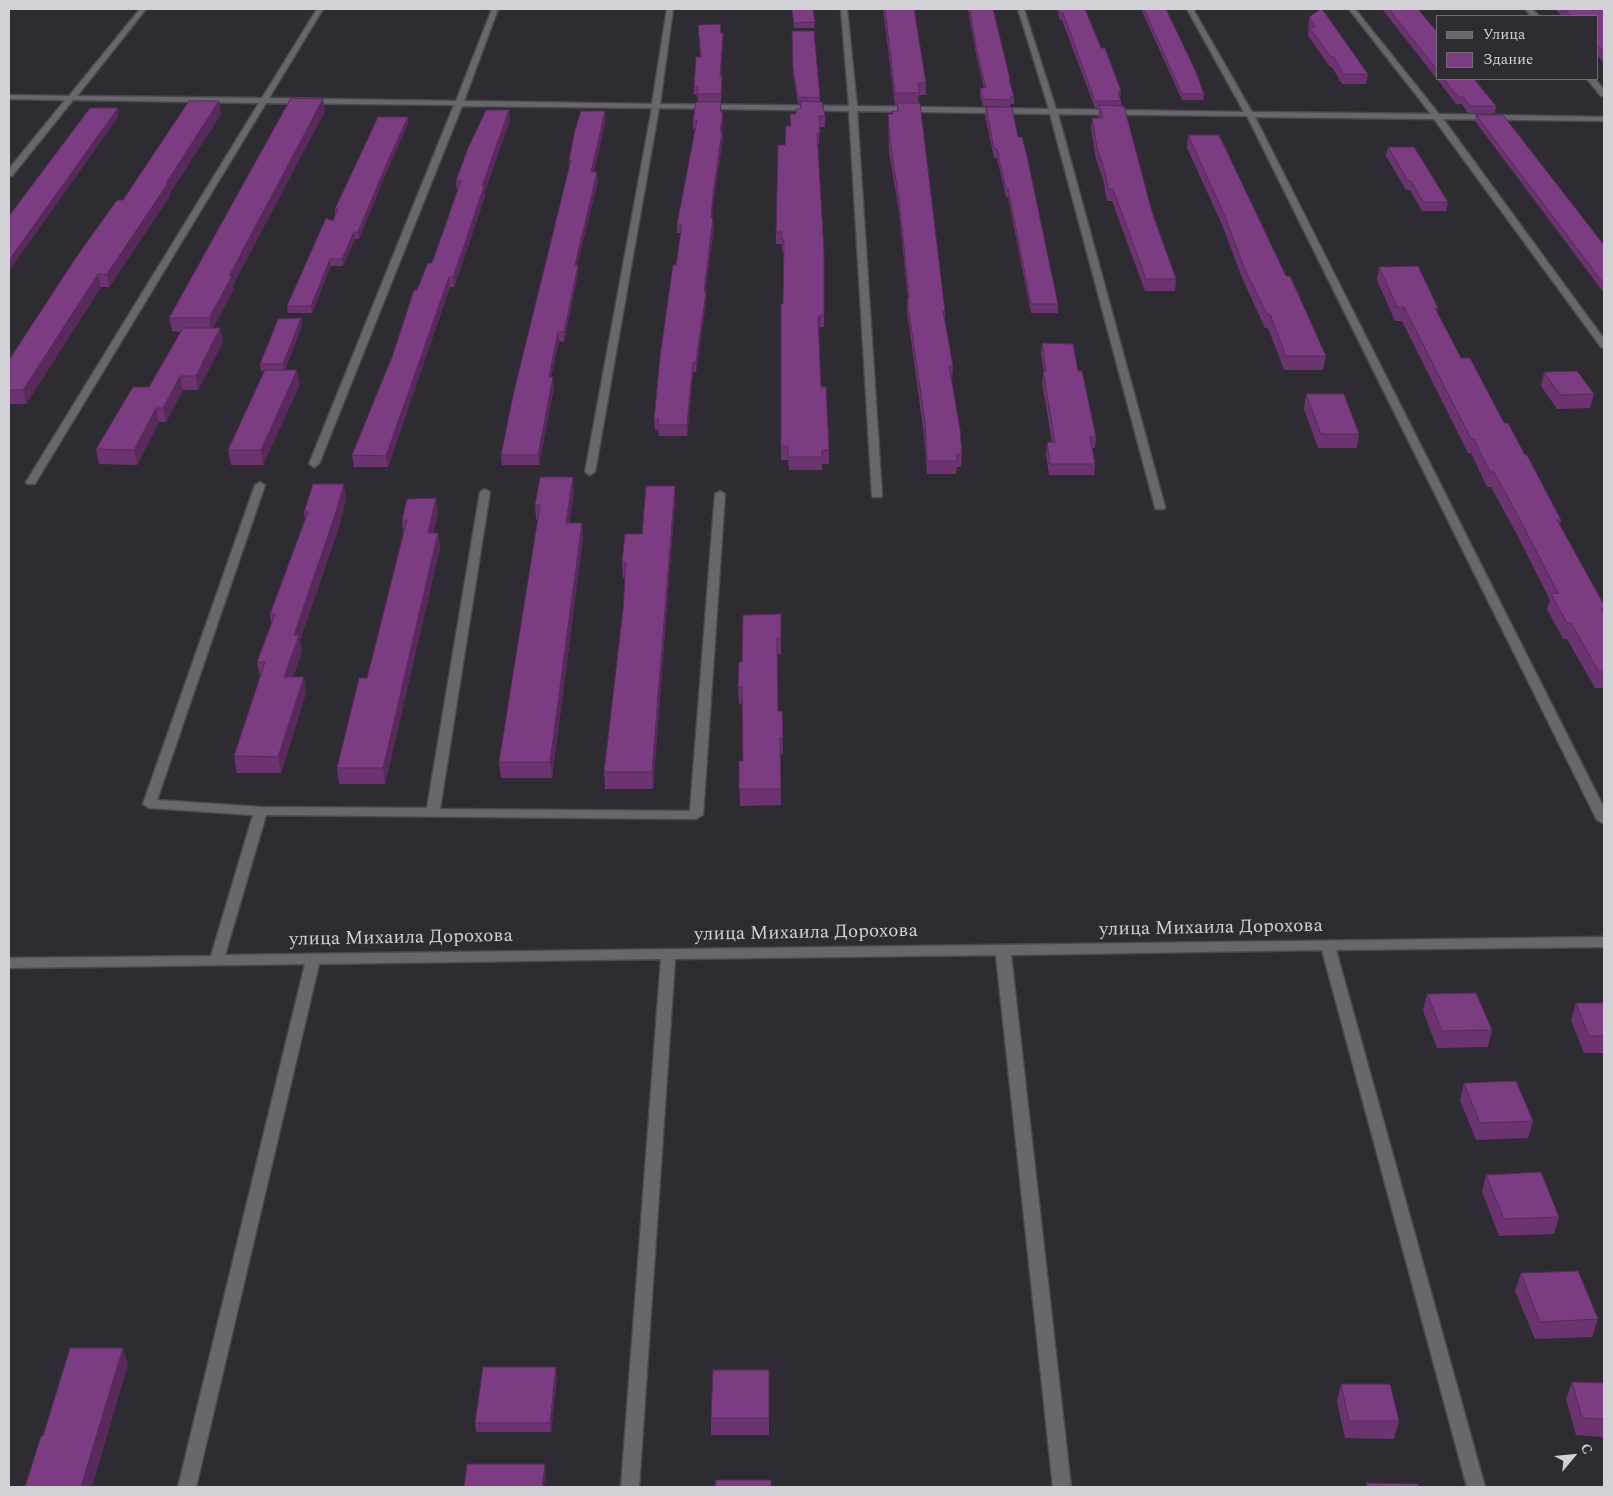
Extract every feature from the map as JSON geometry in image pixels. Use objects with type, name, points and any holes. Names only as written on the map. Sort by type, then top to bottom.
[{"type":"street","points":[[9,174],[143,9]]},
{"type":"street","points":[[31,482],[320,9]]},
{"type":"street","points":[[314,464],[495,9]]},
{"type":"street","points":[[590,472],[656,105],[670,9]]},
{"type":"street","points":[[844,9],[853,107],[877,495]]},
{"type":"street","points":[[1021,9],[1053,111],[1160,507]]},
{"type":"street","points":[[1190,9],[1249,113],[1604,820]]},
{"type":"street","points":[[1352,9],[1437,116],[1604,345]]},
{"type":"street","points":[[1592,80],[1604,94]]},
{"type":"street","points":[[9,97],[264,102],[853,107],[1604,119]]},
{"type":"street","points":[[260,486],[149,804],[261,811],[696,815],[720,494]]},
{"type":"street","points":[[433,814],[485,492]]},
{"type":"street","points":[[217,960],[261,811]]},
{"type":"street","name":"улица Михаила Дорохова","points":[[9,963],[1604,942]]},
{"type":"street","points":[[1328,946],[1476,1487]]},
{"type":"street","points":[[1003,950],[1062,1487]]},
{"type":"street","points":[[630,1487],[668,954]]},
{"type":"street","points":[[187,1487],[313,959]]},
{"type":"building","points":[[792,9],[813,9],[815,22],[794,23]]},
{"type":"building","points":[[885,9],[914,9],[926,83],[918,83],[919,93],[895,93]]},
{"type":"building","points":[[970,9],[993,9],[1014,97],[1010,97],[1010,100],[983,99],[980,88],[986,88],[976,47]]},
{"type":"building","points":[[1059,9],[1085,9],[1101,48],[1105,48],[1121,91],[1118,92],[1121,101],[1095,101],[1063,13],[1060,13]]},
{"type":"building","points":[[1144,9],[1166,9],[1196,72],[1204,94],[1182,94]]},
{"type":"building","points":[[1321,9],[1368,74],[1343,74],[1334,57],[1331,57],[1309,27],[1315,27],[1309,17]]},
{"type":"building","points":[[1389,9],[1418,9],[1436,31],[1436,69]]},
{"type":"building","points":[[1564,9],[1604,9],[1604,53],[1598,46],[1598,15],[1570,15]]},
{"type":"building","points":[[720,24],[721,33],[723,33],[720,76],[722,76],[721,94],[697,94],[698,87],[694,87],[696,57],[701,57],[698,25]]},
{"type":"building","points":[[792,31],[814,31],[820,98],[798,97],[793,69]]},
{"type":"building","points":[[1445,80],[1475,80],[1496,106],[1470,106],[1463,97],[1458,97]]},
{"type":"building","points":[[291,98],[323,99],[229,276],[232,276],[209,318],[169,318]]},
{"type":"building","points":[[189,101],[219,101],[166,183],[168,183],[107,274],[98,274],[23,390],[9,390],[9,360],[75,259],[117,200],[123,200]]},
{"type":"building","points":[[800,101],[822,102],[825,116],[819,116],[820,133],[817,133],[824,251],[824,315],[820,315],[818,319],[821,387],[826,387],[829,450],[822,450],[822,457],[788,457],[788,446],[781,446],[781,304],[783,304],[784,240],[782,240],[782,232],[776,232],[778,145],[785,145],[786,126],[791,126],[790,114],[796,114],[796,109],[801,109]]},
{"type":"building","points":[[696,102],[721,102],[720,112],[723,112],[713,195],[711,218],[713,218],[704,292],[706,292],[696,362],[693,362],[687,425],[658,425],[659,419],[654,420],[660,357],[673,265],[676,265],[682,224],[677,224],[697,120],[693,120]]},
{"type":"building","points":[[897,103],[920,103],[945,311],[943,311],[953,366],[949,366],[960,429],[962,454],[956,454],[957,461],[927,461],[925,422],[907,299],[909,299],[909,294],[899,200],[890,140],[888,114],[893,114],[892,111],[898,111]]},
{"type":"building","points":[[1099,105],[1124,106],[1152,212],[1176,279],[1146,279],[1113,189],[1108,189],[1104,168],[1097,148],[1092,118],[1103,118]]},
{"type":"building","points":[[986,107],[1012,107],[1018,137],[1022,137],[1027,156],[1058,304],[1031,304],[1008,189],[1006,189],[997,149],[994,149]]},
{"type":"building","points":[[90,108],[118,108],[9,260],[9,216]]},
{"type":"building","points":[[486,110],[509,110],[453,277],[449,277],[386,456],[352,455],[392,357],[414,290],[417,290],[428,263],[432,263],[461,181],[456,181],[468,148]]},
{"type":"building","points":[[581,111],[605,111],[591,172],[597,172],[575,265],[578,265],[564,332],[558,332],[549,377],[553,377],[538,455],[501,455],[514,391],[571,160],[569,160],[575,130]]},
{"type":"building","points":[[1476,115],[1503,115],[1604,245],[1604,284]]},
{"type":"building","points":[[378,117],[408,117],[358,232],[354,232],[342,259],[330,259],[311,306],[287,306],[326,218],[333,221],[338,209],[335,209]]},
{"type":"building","points":[[1188,135],[1219,135],[1286,276],[1290,276],[1326,356],[1286,356],[1270,314],[1267,314],[1244,267],[1224,214]]},
{"type":"building","points":[[1388,147],[1414,147],[1448,202],[1423,202]]},
{"type":"building","points":[[1418,266],[1438,308],[1435,308],[1461,358],[1470,358],[1504,423],[1508,423],[1525,455],[1527,455],[1561,520],[1557,520],[1604,605],[1604,609],[1601,609],[1604,614],[1604,672],[1599,672],[1571,623],[1567,623],[1551,594],[1558,593],[1517,514],[1494,472],[1490,472],[1474,439],[1471,439],[1404,307],[1397,307],[1379,267]]},
{"type":"building","points":[[301,318],[283,364],[260,364],[278,319]]},
{"type":"building","points":[[183,328],[220,328],[196,376],[180,376],[163,408],[156,408],[134,450],[96,449],[133,387],[149,387]]},
{"type":"building","points":[[1042,343],[1073,344],[1078,371],[1082,371],[1096,437],[1090,437],[1095,464],[1050,464],[1047,442],[1055,442],[1043,371],[1046,371]]},
{"type":"building","points":[[265,370],[297,370],[261,450],[228,450]]},
{"type":"building","points":[[1577,371],[1594,394],[1560,395],[1544,372]]},
{"type":"building","points":[[1306,394],[1344,394],[1359,434],[1321,434]]},
{"type":"building","points":[[540,477],[573,477],[566,523],[582,523],[550,762],[499,762],[540,505],[535,505]]},
{"type":"building","points":[[313,484],[344,484],[294,635],[299,635],[284,677],[304,677],[278,757],[234,756],[265,662],[257,662],[275,614],[270,614],[308,512],[304,512]]},
{"type":"building","points":[[646,486],[675,486],[652,772],[604,772],[623,610],[626,562],[622,562],[625,534],[642,534]]},
{"type":"building","points":[[436,498],[428,533],[438,533],[383,768],[337,768],[359,678],[367,678],[407,520],[402,520],[407,499]]},
{"type":"building","points":[[781,614],[781,638],[777,638],[778,711],[782,711],[783,738],[780,738],[781,789],[739,789],[739,761],[743,761],[742,687],[738,687],[739,662],[742,662],[743,615]]},
{"type":"building","points":[[1476,993],[1492,1030],[1442,1031],[1427,994]]},
{"type":"building","points":[[1576,1003],[1604,1003],[1604,1036],[1589,1036]]},
{"type":"building","points":[[1516,1081],[1533,1121],[1480,1123],[1464,1083]]},
{"type":"building","points":[[1541,1172],[1559,1217],[1504,1219],[1486,1175]]},
{"type":"building","points":[[1578,1271],[1598,1319],[1540,1322],[1521,1273]]},
{"type":"building","points":[[70,1348],[123,1348],[81,1487],[25,1487],[41,1436],[43,1436]]},
{"type":"building","points":[[483,1367],[556,1367],[550,1423],[475,1423]]},
{"type":"building","points":[[713,1370],[769,1370],[769,1418],[711,1418]]},
{"type":"building","points":[[1572,1382],[1604,1383],[1604,1419],[1582,1418]]},
{"type":"building","points":[[1341,1384],[1390,1384],[1399,1421],[1349,1421]]},
{"type":"building","points":[[467,1464],[545,1464],[542,1487],[464,1487]]},
{"type":"building","points":[[716,1480],[771,1480],[771,1487],[715,1487]]},
{"type":"building","points":[[1366,1483],[1418,1484],[1419,1487],[1367,1487]]}]
